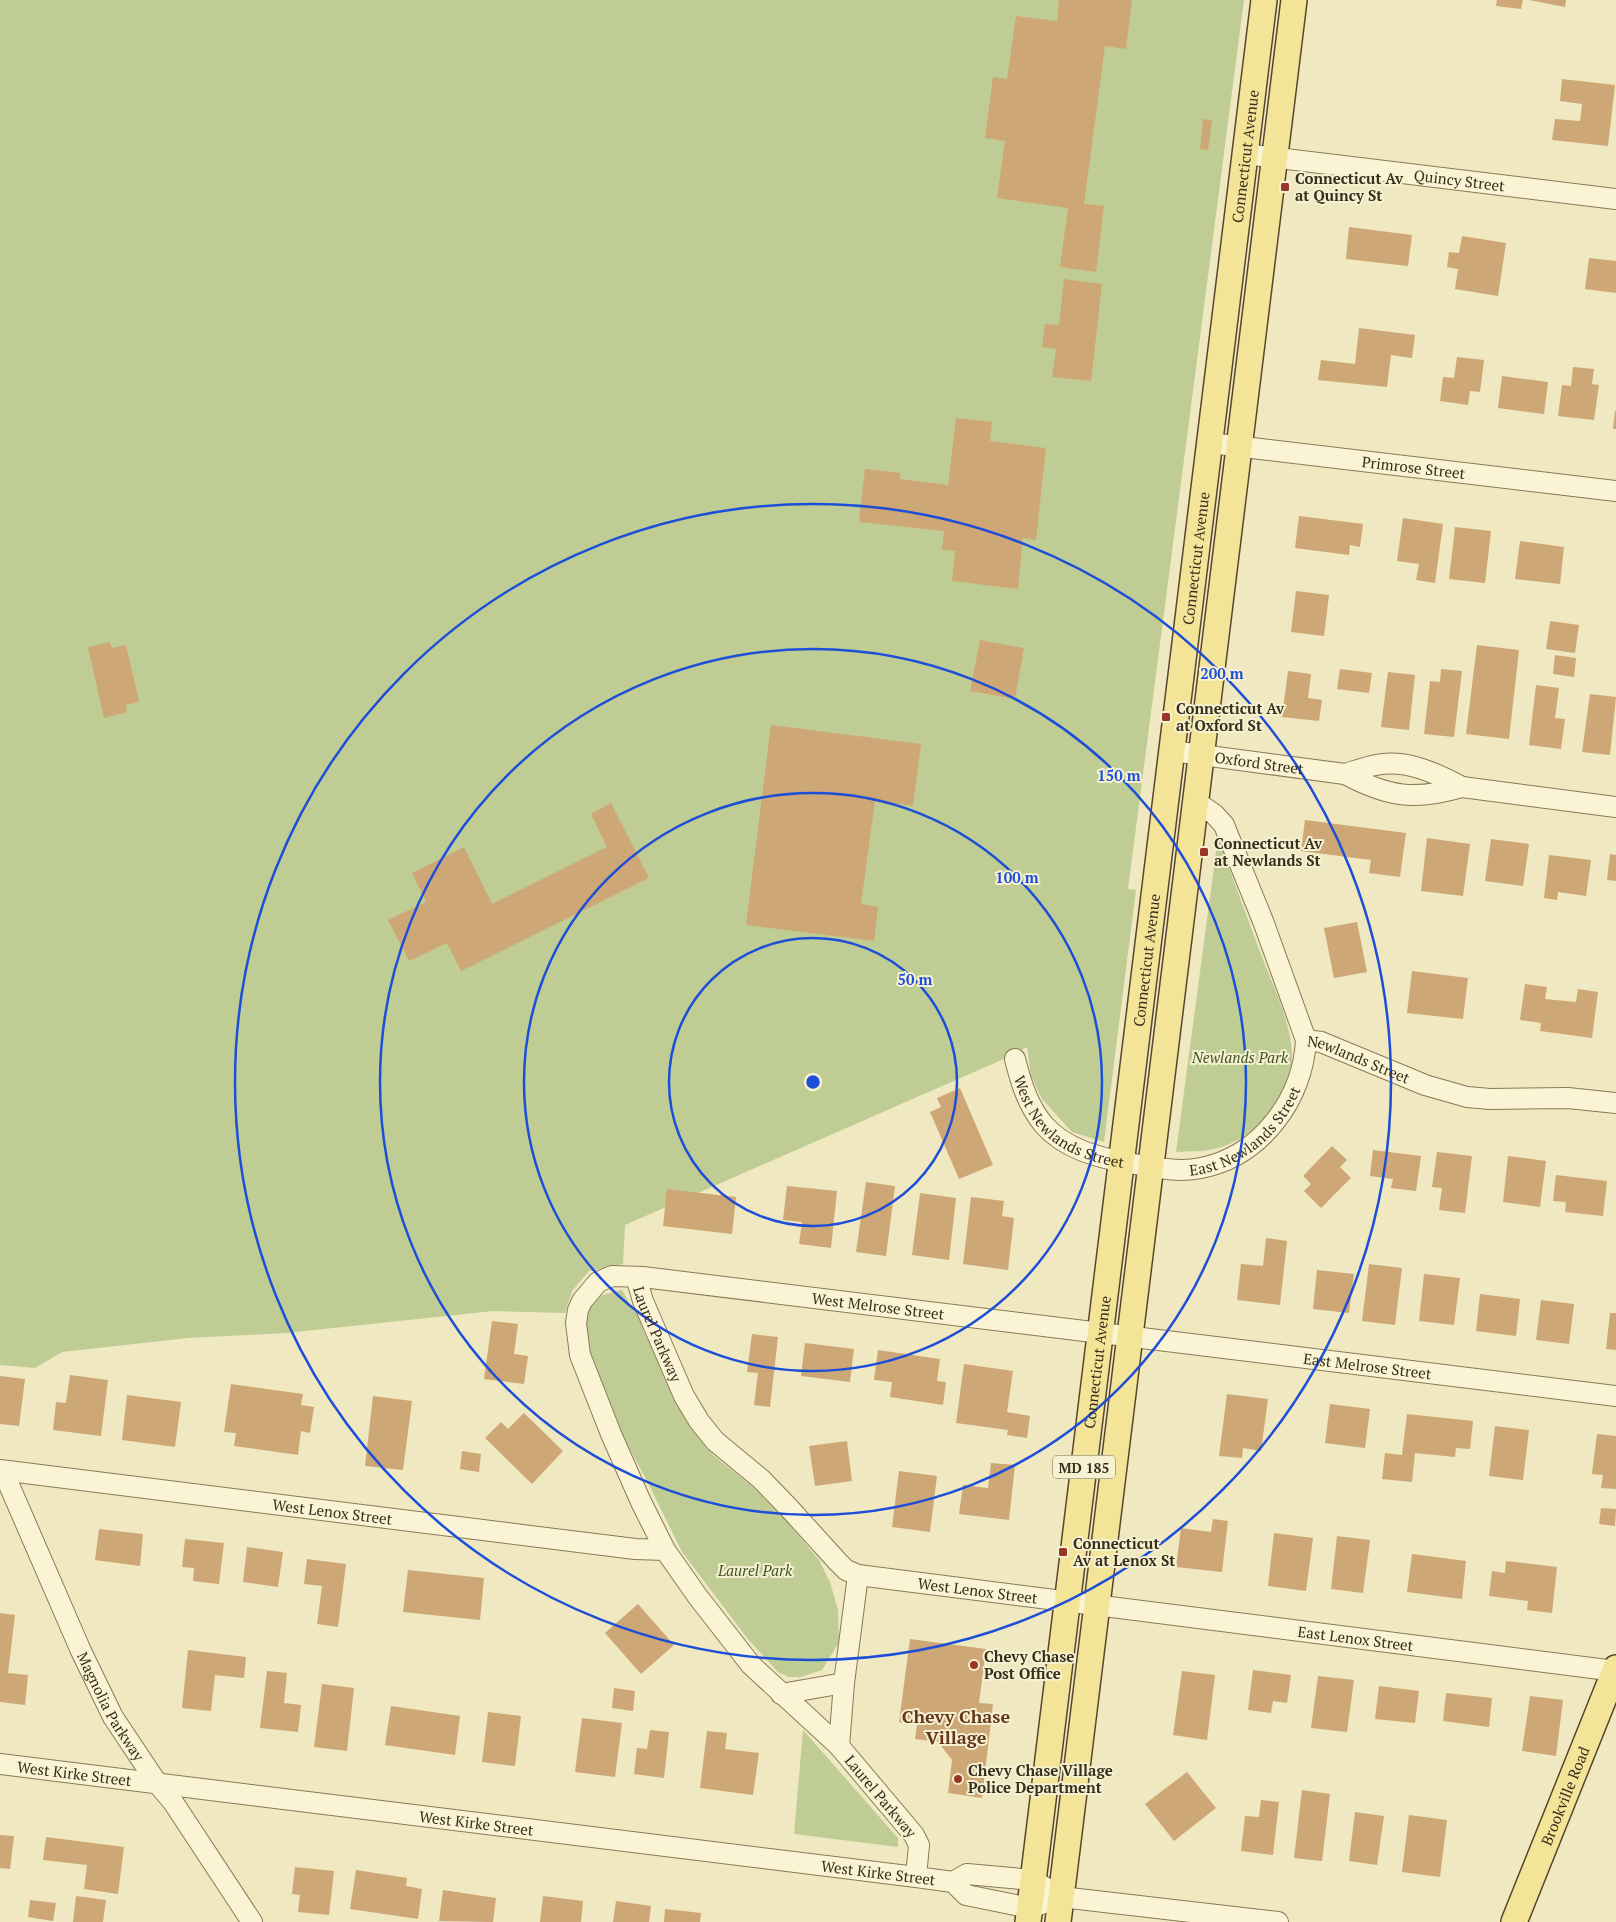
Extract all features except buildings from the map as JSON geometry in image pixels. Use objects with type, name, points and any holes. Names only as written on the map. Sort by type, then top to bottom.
[{"type":"main road","name":"Connecticut Avenue","points":[[1137,1164],[1172,751],[1264,0]]},
{"type":"main road","name":"Connecticut Avenue","points":[[1058,1922],[1097,1605],[1116,1335],[1137,1164],[1195,801],[1294,0]]},
{"type":"main road","name":"Connecticut Avenue","points":[[1029,1915],[1067,1601],[1116,1335]]},
{"type":"main road","name":"Brookville Road","points":[[1514,1922],[1616,1670]]},
{"type":"street","name":"Quincy Street","points":[[1245,154],[1616,199]]},
{"type":"street","name":"Primrose Street","points":[[1210,443],[1616,491]]},
{"type":"street","name":"Oxford Street","points":[[1172,751],[1345,774],[1368,786],[1414,797],[1437,795],[1462,787]]},
{"type":"street","name":"Oxford Street","points":[[1345,774],[1376,765],[1394,764],[1418,768],[1439,775],[1462,787],[1616,807]]},
{"type":"street","name":"Newlands Street","points":[[1195,801],[1214,814],[1224,825],[1264,921],[1306,1040],[1321,1042],[1425,1085],[1467,1097],[1490,1099],[1568,1098],[1616,1103]]},
{"type":"street","name":"East Newlands Street","points":[[1137,1164],[1180,1170],[1200,1168],[1219,1163],[1237,1155],[1252,1145],[1283,1111],[1295,1091],[1305,1059],[1306,1040]]},
{"type":"street","name":"West Newlands Street","points":[[1015,1059],[1026,1097],[1045,1126],[1077,1148],[1102,1158],[1137,1164]]},
{"type":"street","name":"Laurel Parkway","points":[[839,1746],[844,1683],[858,1575],[846,1570],[761,1479],[715,1440],[699,1422],[684,1396],[643,1301],[636,1277],[612,1276],[598,1282],[582,1301],[578,1310],[576,1323],[580,1355],[611,1434],[665,1550],[698,1597],[751,1665],[839,1746],[918,1841],[919,1852],[916,1877]]},
{"type":"street","name":"West Melrose Street","points":[[636,1277],[1116,1335]]},
{"type":"street","name":"East Melrose Street","points":[[1116,1335],[1616,1396]]},
{"type":"street","name":"West Lenox Street","points":[[2,1470],[636,1549],[665,1550]]},
{"type":"street","name":"Magnolia Parkway","points":[[2,1470],[93,1679],[113,1717],[157,1783],[173,1802],[252,1922]]},
{"type":"street","name":"West Lenox Street","points":[[858,1575],[1097,1605]]},
{"type":"street","name":"East Lenox Street","points":[[1097,1605],[1616,1670]]},
{"type":"street","points":[[781,1694],[844,1683]]},
{"type":"street","name":"West Kirke Street","points":[[0,1764],[953,1882],[966,1895],[1029,1915]]},
{"type":"street","name":"West Kirke Street","points":[[953,1882],[967,1874],[1033,1880],[1061,1897]]},
{"type":"street","points":[[1029,1915],[1061,1897],[1278,1922]]},
{"type":"green space","points":[[0,0],[1244,0],[1128,889],[1136,890],[1104,1142],[1072,1132],[1042,1099],[1031,1076],[1027,1047],[997,1062],[625,1225],[623,1264],[589,1271],[572,1291],[565,1313],[493,1311],[286,1333],[188,1338],[62,1352],[35,1368],[0,1365]]},
{"type":"green space","name":"Newlands Park","points":[[1218,837],[1286,1022],[1292,1056],[1290,1071],[1278,1100],[1257,1125],[1245,1135],[1232,1143],[1213,1149],[1176,1152]]},
{"type":"green space","name":"Laurel Park","points":[[622,1290],[631,1307],[638,1308],[643,1330],[677,1403],[694,1432],[713,1455],[754,1488],[783,1517],[819,1560],[830,1582],[838,1610],[839,1642],[822,1670],[801,1677],[789,1677],[778,1672],[747,1638],[682,1552],[616,1423],[586,1349],[585,1314],[587,1300],[596,1301],[602,1295]]},
{"type":"green space","points":[[803,1730],[898,1838],[898,1847],[794,1834]]},
{"type":"place","name":"Connecticut Av at Quincy St","points":[[1285,187]]},
{"type":"place","name":"Connecticut Av at Oxford St","points":[[1166,717]]},
{"type":"place","name":"Connecticut Av at Newlands St","points":[[1204,852]]},
{"type":"place","name":"Connecticut Av at Lenox St","points":[[1063,1552]]},
{"type":"place","name":"Chevy Chase Post Office","points":[[974,1665]]},
{"type":"place","name":"Chevy Chase Village Police Department","points":[[958,1779]]},
{"type":"district","name":"Chevy Chase Village","points":[[956,1726]]}]
